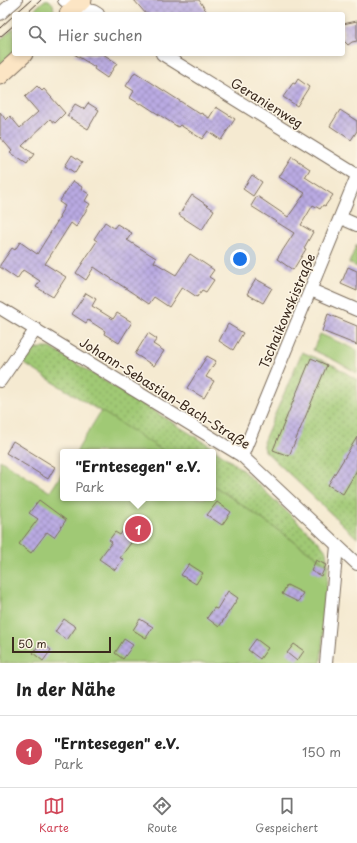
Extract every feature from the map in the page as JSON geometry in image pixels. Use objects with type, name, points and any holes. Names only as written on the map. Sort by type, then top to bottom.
[{"type":"street","points":[[0,14],[16,0]]},
{"type":"street","points":[[72,5],[95,12]]},
{"type":"street","points":[[0,76],[22,56]]},
{"type":"street","name":"Geranienweg","points":[[165,56],[357,176]]},
{"type":"street","name":"Tschaikowskistraße","points":[[242,456],[357,176]]},
{"type":"street","points":[[341,218],[357,225]]},
{"type":"street","points":[[311,290],[357,310]]},
{"type":"street","name":"Johann-Sebastian-Bach-Straße","points":[[0,308],[242,456],[357,564]]},
{"type":"street","points":[[0,380],[36,329]]},
{"type":"street","points":[[326,663],[337,546]]},
{"type":"green space","points":[[45,0],[49,0],[53,4],[54,12],[31,12]]},
{"type":"green space","points":[[12,30],[12,54],[0,65],[0,40]]},
{"type":"green space","points":[[357,244],[357,267],[349,263]]},
{"type":"green space","points":[[320,334],[357,350],[357,373],[313,350]]},
{"type":"green space","points":[[41,348],[51,348],[214,449],[160,449],[23,363],[31,351]]},
{"type":"green space","points":[[302,352],[335,366],[357,380],[357,538],[265,451],[263,442]]},
{"type":"green space","points":[[101,411],[160,449],[78,449]]},
{"type":"green space","points":[[216,450],[240,468],[318,541],[326,551],[328,565],[216,487]]},
{"type":"green space","points":[[0,460],[50,492],[60,477],[60,501],[216,501],[216,487],[328,565],[321,663],[0,663]]},
{"type":"building","points":[[134,0],[199,0],[207,12],[144,12]]},
{"type":"building","points":[[357,21],[357,41],[348,45],[345,42],[345,24]]},
{"type":"building","points":[[77,56],[106,56],[117,63],[107,78],[94,69],[95,67]]},
{"type":"building","points":[[135,72],[200,114],[201,113],[209,118],[216,107],[235,119],[221,140],[208,131],[202,139],[180,125],[178,127],[141,103],[140,104],[130,98],[134,91],[126,86]]},
{"type":"building","points":[[298,79],[309,87],[297,106],[283,97],[293,83],[295,84]]},
{"type":"building","points":[[37,86],[42,91],[44,89],[65,113],[55,123],[50,119],[22,146],[34,154],[27,164],[10,153],[12,151],[0,137],[0,112],[6,120],[10,116],[20,128],[38,112],[25,97]]},
{"type":"building","points":[[88,103],[99,110],[88,129],[67,116],[75,104],[84,109]]},
{"type":"building","points":[[340,110],[357,121],[357,131],[351,140],[330,126]]},
{"type":"building","points":[[72,155],[82,162],[75,173],[65,166]]},
{"type":"building","points":[[292,157],[310,169],[305,177],[333,195],[325,206],[323,205],[320,209],[313,205],[301,225],[313,232],[304,248],[306,249],[293,270],[277,259],[294,233],[251,206],[257,196],[288,217],[305,193],[279,177]]},
{"type":"building","points":[[252,175],[262,182],[253,196],[243,189]]},
{"type":"building","points":[[73,181],[89,194],[85,201],[90,204],[76,227],[71,223],[45,264],[66,277],[53,297],[36,287],[40,281],[23,270],[17,279],[0,267],[0,265],[12,248],[15,250],[20,242],[37,254],[60,217],[59,216],[65,206],[59,202]]},
{"type":"building","points":[[192,195],[214,210],[202,230],[179,215]]},
{"type":"building","points":[[105,222],[114,228],[117,224],[132,233],[127,240],[156,258],[154,262],[176,275],[190,254],[214,270],[209,277],[214,280],[206,292],[202,290],[197,297],[182,287],[169,307],[154,297],[149,304],[94,267],[86,280],[76,273],[97,241],[94,239]]},
{"type":"building","points":[[348,267],[357,271],[357,291],[341,284]]},
{"type":"building","points":[[256,279],[272,288],[263,303],[247,294]]},
{"type":"building","points":[[86,293],[96,299],[92,306],[113,319],[117,313],[132,322],[119,343],[104,334],[105,331],[88,320],[86,323],[72,314]]},
{"type":"building","points":[[328,314],[357,326],[357,345],[322,331]]},
{"type":"building","points":[[228,324],[243,333],[233,350],[219,341]]},
{"type":"building","points":[[148,333],[157,339],[153,344],[164,351],[154,366],[135,354]]},
{"type":"building","points":[[207,356],[216,361],[206,377],[214,381],[204,398],[187,388]]},
{"type":"building","points":[[311,358],[327,365],[289,456],[273,450]]},
{"type":"building","points":[[357,437],[357,470],[343,494],[328,485]]},
{"type":"building","points":[[13,441],[55,467],[48,479],[6,453]]},
{"type":"building","points":[[39,500],[66,520],[54,537],[47,532],[31,553],[19,544],[38,519],[29,513]]},
{"type":"building","points":[[217,502],[231,512],[222,525],[207,515]]},
{"type":"building","points":[[130,521],[141,529],[120,558],[123,559],[115,570],[99,559],[112,542],[109,540],[115,532],[120,535]]},
{"type":"building","points":[[316,560],[326,565],[321,576],[311,571]]},
{"type":"building","points":[[189,564],[203,573],[196,584],[181,575]]},
{"type":"building","points":[[287,585],[303,593],[298,602],[282,594]]},
{"type":"building","points":[[228,591],[238,598],[219,627],[207,618],[214,608],[217,609]]},
{"type":"building","points":[[64,619],[76,627],[67,640],[55,632]]},
{"type":"building","points":[[140,619],[153,627],[146,638],[133,630]]},
{"type":"building","points":[[124,639],[133,645],[123,659],[115,653]]},
{"type":"building","points":[[256,639],[268,648],[260,659],[248,650]]},
{"type":"building","points":[[41,642],[51,650],[43,661],[33,653]]},
{"type":"building","points":[[294,644],[304,651],[297,661],[287,653]]},
{"type":"tram line","points":[[17,12],[31,0]]},
{"type":"tram line","points":[[28,12],[41,0]]},
{"type":"tram line","points":[[0,28],[12,17]]},
{"type":"tram line","points":[[0,37],[12,27]]},
{"type":"place","name":"\"Erntesegen\" e.V.","points":[[138,529]]}]
